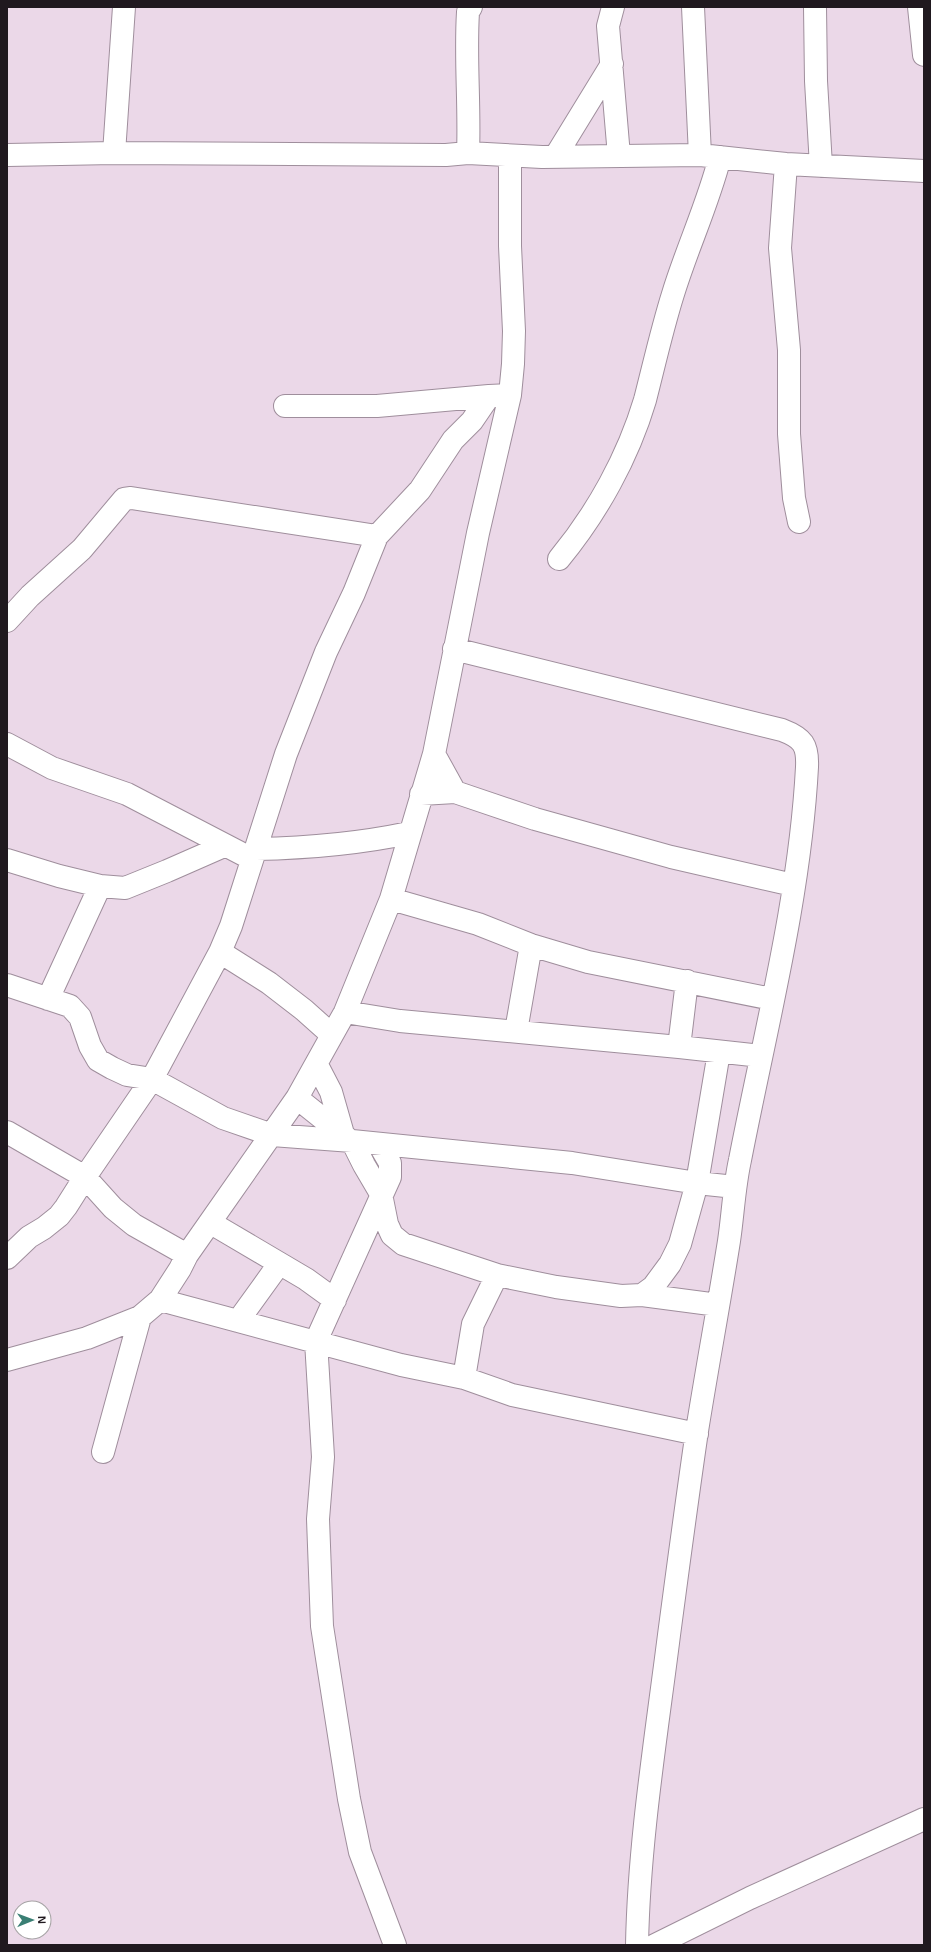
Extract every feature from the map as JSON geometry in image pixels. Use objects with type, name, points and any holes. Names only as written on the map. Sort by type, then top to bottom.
[{"type":"street","points":[[114,153],[124,7]]},
{"type":"street","points":[[468,153],[470,116],[466,54],[468,12],[471,7]]},
{"type":"street","points":[[559,559],[592,515],[630,442],[645,400],[651,371],[677,282],[712,188],[710,156],[693,7]]},
{"type":"street","points":[[815,7],[816,81],[821,166]]},
{"type":"street","points":[[919,7],[924,55]]},
{"type":"street","points":[[607,13],[619,156]]},
{"type":"street","points":[[555,157],[612,64]]},
{"type":"street","points":[[7,155],[114,153],[446,155],[468,153],[555,157],[710,156],[786,164],[924,171]]},
{"type":"street","points":[[7,1360],[87,1338],[140,1317],[160,1300],[180,1270],[187,1255],[211,1223],[297,1098],[317,1065],[345,1012],[391,899],[409,833],[434,754],[499,396],[513,364],[514,331],[510,246],[510,156]]},
{"type":"street","points":[[786,164],[780,248],[788,350],[790,450],[794,498],[799,522]]},
{"type":"street","points":[[285,406],[377,406],[499,396]]},
{"type":"street","points":[[7,1258],[29,1237],[44,1228],[59,1216],[152,1079],[220,952],[231,926],[286,754],[326,652],[354,593],[377,536],[420,490],[453,440],[499,396]]},
{"type":"street","points":[[7,621],[30,596],[82,549],[124,500],[131,498],[377,536]]},
{"type":"street","points":[[454,649],[782,730],[799,738],[806,750],[806,767],[793,885],[735,1187],[729,1240],[697,1434],[672,1608],[641,1860],[637,1945]]},
{"type":"street","points":[[7,744],[52,768],[126,794],[224,846]]},
{"type":"street","points":[[434,754],[455,792]]},
{"type":"street","points":[[422,794],[455,792],[535,819],[671,857],[793,885]]},
{"type":"street","points":[[7,860],[58,876],[100,886],[124,888],[224,846],[282,848],[326,847],[355,844],[409,833]]},
{"type":"street","points":[[48,999],[100,886]]},
{"type":"street","points":[[391,899],[478,924],[531,945],[588,962],[772,999]]},
{"type":"street","points":[[516,1031],[531,945]]},
{"type":"street","points":[[220,952],[275,987],[332,1035]]},
{"type":"street","points":[[679,1047],[687,981]]},
{"type":"street","points":[[7,984],[70,1006],[80,1017],[90,1046],[98,1060],[127,1075],[152,1079],[223,1118],[272,1135],[348,1139],[379,1144],[572,1163],[697,1183],[735,1187]]},
{"type":"street","points":[[345,1012],[400,1021],[516,1031],[761,1056]]},
{"type":"street","points":[[642,1295],[653,1287],[677,1252],[697,1183],[720,1052]]},
{"type":"street","points":[[317,1065],[331,1092],[348,1139],[381,1194],[387,1224],[392,1236],[403,1244],[497,1275],[600,1294],[621,1296],[642,1295],[718,1305]]},
{"type":"street","points":[[297,1098],[348,1139]]},
{"type":"street","points":[[7,1132],[85,1177],[113,1208],[134,1225],[187,1255]]},
{"type":"street","points":[[379,1144],[390,1163],[390,1177],[381,1194],[336,1300],[316,1341],[323,1457],[318,1519],[322,1626],[346,1784],[360,1852],[395,1945]]},
{"type":"street","points":[[211,1223],[306,1279],[336,1300]]},
{"type":"street","points":[[238,1321],[279,1264]]},
{"type":"street","points":[[464,1378],[473,1324],[497,1275]]},
{"type":"street","points":[[160,1300],[401,1365],[464,1378],[512,1395],[547,1404],[697,1434]]},
{"type":"street","points":[[103,1452],[140,1317]]},
{"type":"street","points":[[655,1945],[750,1898],[924,1819]]}]
